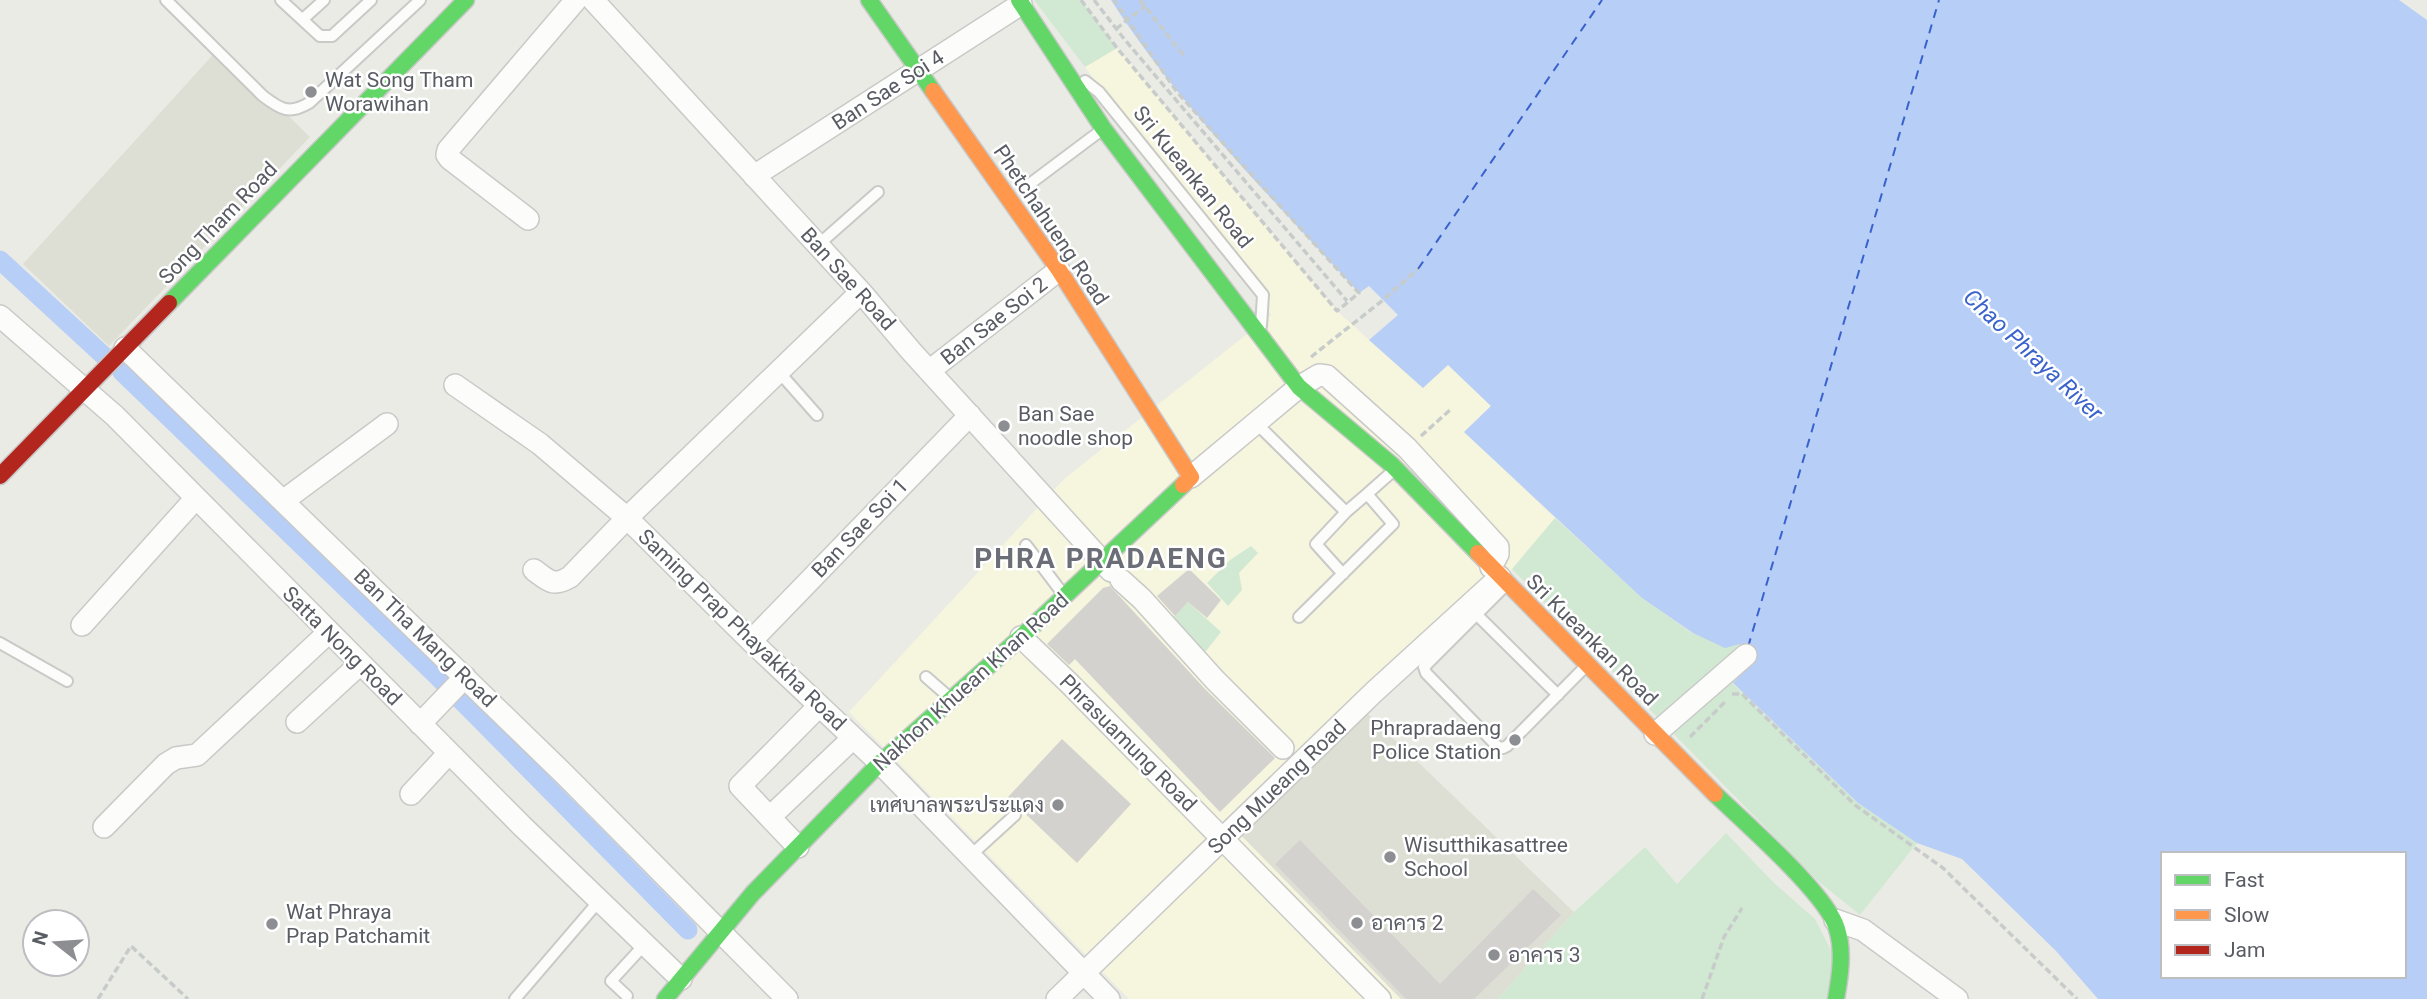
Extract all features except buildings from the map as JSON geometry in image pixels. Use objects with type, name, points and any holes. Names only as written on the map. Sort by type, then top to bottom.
[{"type":"street","name":"Song Tham Road","points":[[0,476],[466,0]]},
{"type":"street","points":[[528,219],[450,159],[447,150],[576,0]]},
{"type":"street","name":"Ban Sae Road","points":[[593,0],[861,292],[1111,571],[1142,599],[1215,680],[1283,748]]},
{"type":"street","name":"Phetchahueng Road","points":[[869,0],[1059,271],[1191,477]]},
{"type":"street","name":"Ban Sae Soi 4","points":[[754,176],[1020,2]]},
{"type":"street","name":"Sri Kueankan Road","points":[[1020,2],[1104,128],[1294,381],[1395,469],[1587,666],[1814,892],[1835,920]]},
{"type":"street","name":"Ban Sae Soi 2","points":[[929,371],[1059,271]]},
{"type":"street","name":"Saming Prap Phayakkha Road","points":[[861,292],[627,518],[880,763],[1109,999]]},
{"type":"street","name":"Satta Nong Road","points":[[0,316],[115,416],[449,753],[681,979]]},
{"type":"street","name":"Ban Tha Mang Road","points":[[125,348],[284,501],[787,999]]},
{"type":"street","points":[[1294,381],[1319,374],[1327,376],[1407,448],[1498,547],[1499,576]]},
{"type":"street","name":"Nakhon Khuean Khan Road","points":[[665,999],[753,893],[880,763],[1064,597],[1111,571],[1191,477],[1255,422],[1294,381]]},
{"type":"street","points":[[455,385],[540,443],[627,518],[570,577],[559,583],[550,582],[534,570]]},
{"type":"street","name":"Ban Sae Soi 1","points":[[751,641],[970,415]]},
{"type":"street","points":[[284,501],[387,424]]},
{"type":"street","points":[[82,625],[196,498]]},
{"type":"street","name":"Song Mueang Road","points":[[1056,999],[1374,692],[1499,576]]},
{"type":"street","points":[[104,827],[166,764],[176,758],[197,755],[328,632]]},
{"type":"street","name":"Phrasuamung Road","points":[[1021,637],[1380,999]]},
{"type":"street","points":[[1655,734],[1746,655]]},
{"type":"street","points":[[297,722],[360,664]]},
{"type":"street","points":[[420,724],[462,680]]},
{"type":"street","points":[[798,847],[740,786],[819,706]]},
{"type":"street","points":[[770,817],[853,738]]},
{"type":"street","points":[[411,794],[449,753]]},
{"type":"street","points":[[1835,920],[1840,976],[1836,999]]},
{"type":"street","points":[[1835,920],[1863,930],[1957,999]]},
{"type":"lane","points":[[166,0],[262,96],[280,108],[298,110],[309,103],[420,0]]},
{"type":"lane","points":[[281,0],[320,36],[327,38],[371,0]]},
{"type":"lane","points":[[303,19],[324,0]]},
{"type":"lane","name":"Sri Kueankan Road","points":[[1060,61],[1099,92],[1263,295],[1261,335]]},
{"type":"lane","points":[[1027,186],[1104,128]]},
{"type":"lane","points":[[818,245],[878,192]]},
{"type":"lane","points":[[1172,218],[1189,205]]},
{"type":"lane","points":[[779,372],[817,415]]},
{"type":"lane","points":[[1255,422],[1346,512]]},
{"type":"lane","points":[[1343,574],[1316,544],[1346,512],[1395,469]]},
{"type":"lane","points":[[1298,617],[1394,524],[1367,494]]},
{"type":"lane","points":[[1026,545],[1064,597]]},
{"type":"lane","points":[[1499,576],[1476,614],[1428,663],[1424,671],[1498,747],[1507,746],[1587,666]]},
{"type":"lane","points":[[1476,614],[1558,695]]},
{"type":"lane","points":[[0,643],[67,681]]},
{"type":"lane","points":[[926,677],[951,699]]},
{"type":"lane","points":[[970,856],[1015,815]]},
{"type":"lane","points":[[515,999],[599,901]]},
{"type":"lane","points":[[627,996],[611,981],[645,944]]},
{"type":"path","points":[[1081,0],[1117,48],[1337,311],[1359,293],[1177,92],[1114,0]]},
{"type":"path","points":[[1094,0],[1348,301]]},
{"type":"path","points":[[1140,0],[1184,56]]},
{"type":"path","points":[[1116,29],[1145,6]]},
{"type":"path","points":[[1294,381],[1418,269]]},
{"type":"path","points":[[1674,753],[1733,693],[1742,694],[1855,805],[1943,868],[2077,999]]},
{"type":"path","points":[[1702,999],[1724,937],[1742,908]]},
{"type":"path","points":[[98,999],[131,946],[188,999]]},
{"type":"shaded area","points":[[1034,0],[1081,0],[1117,48],[1085,67]]},
{"type":"shaded area","points":[[219,48],[310,137],[109,346],[23,264]]},
{"type":"shaded area","points":[[1117,48],[1337,311],[1422,387],[1448,364],[1491,406],[1464,432],[1555,518],[1512,569],[1237,831],[1401,999],[1129,999],[849,712],[1064,479],[1271,315],[1085,67]]},
{"type":"shaded area","points":[[1555,518],[1642,598],[1692,633],[1740,643],[1750,664],[1733,684],[1858,803],[1917,843],[1860,915],[1818,881],[1512,569]]},
{"type":"shaded area","points":[[1251,546],[1258,553],[1239,573],[1242,590],[1228,606],[1207,583],[1230,560]]},
{"type":"shaded area","points":[[1188,602],[1221,632],[1202,656],[1170,621]]},
{"type":"shaded area","name":"Wisutthikasattree School","points":[[1366,712],[1574,912],[1498,999],[1401,999],[1237,831]]},
{"type":"shaded area","points":[[1726,833],[1774,883],[1815,919],[1836,960],[1829,999],[1498,999],[1574,912],[1645,847],[1677,884]]},
{"type":"water","name":"Chao Phraya River","points":[[1111,0],[2399,0],[2427,20],[2427,999],[2098,999],[2057,952],[1962,859],[1917,843],[1858,803],[1733,683],[1750,664],[1740,644],[1725,648],[1693,633],[1642,598],[1464,432],[1491,406],[1448,365],[1423,388],[1369,340],[1398,315],[1369,286],[1359,293],[1229,151],[1166,77]]},
{"type":"waterway","points":[[0,260],[104,356]]},
{"type":"waterway","points":[[122,372],[439,678],[688,930]]},
{"type":"ferry route","points":[[1418,269],[1602,0]]},
{"type":"ferry route","points":[[1748,647],[1939,0]]},
{"type":"traffic: fast","points":[[169,303],[466,0]]},
{"type":"traffic: fast","points":[[869,0],[933,91]]},
{"type":"traffic: fast","points":[[1019,0],[1103,128],[1299,387],[1392,465],[1478,553]]},
{"type":"traffic: fast","points":[[665,999],[753,893],[880,763],[1021,637],[1183,485]]},
{"type":"traffic: fast","points":[[1715,794],[1784,859],[1830,915],[1837,929],[1841,955],[1836,999]]},
{"type":"traffic: slow","points":[[933,91],[1059,270],[1191,477],[1183,485]]},
{"type":"traffic: slow","points":[[1478,553],[1715,794]]},
{"type":"traffic: jam","points":[[0,476],[169,303]]},
{"type":"place","name":"Wat Song Tham Worawihan","points":[[311,92]]},
{"type":"place","name":"Ban Sae noodle shop","points":[[1004,426]]},
{"type":"place","name":"Phrapradaeng Police Station","points":[[1515,740]]},
{"type":"place","name":"เทศบาลพระประแดง","points":[[1058,805]]},
{"type":"place","name":"Wisutthikasattree School","points":[[1390,857]]},
{"type":"place","name":"อาคาร 2","points":[[1357,923]]},
{"type":"place","name":"Wat Phraya Prap Patchamit","points":[[272,924]]},
{"type":"place","name":"อาคาร 3","points":[[1494,955]]},
{"type":"district","name":"PHRA PRADAENG","points":[[1101,558]]}]
